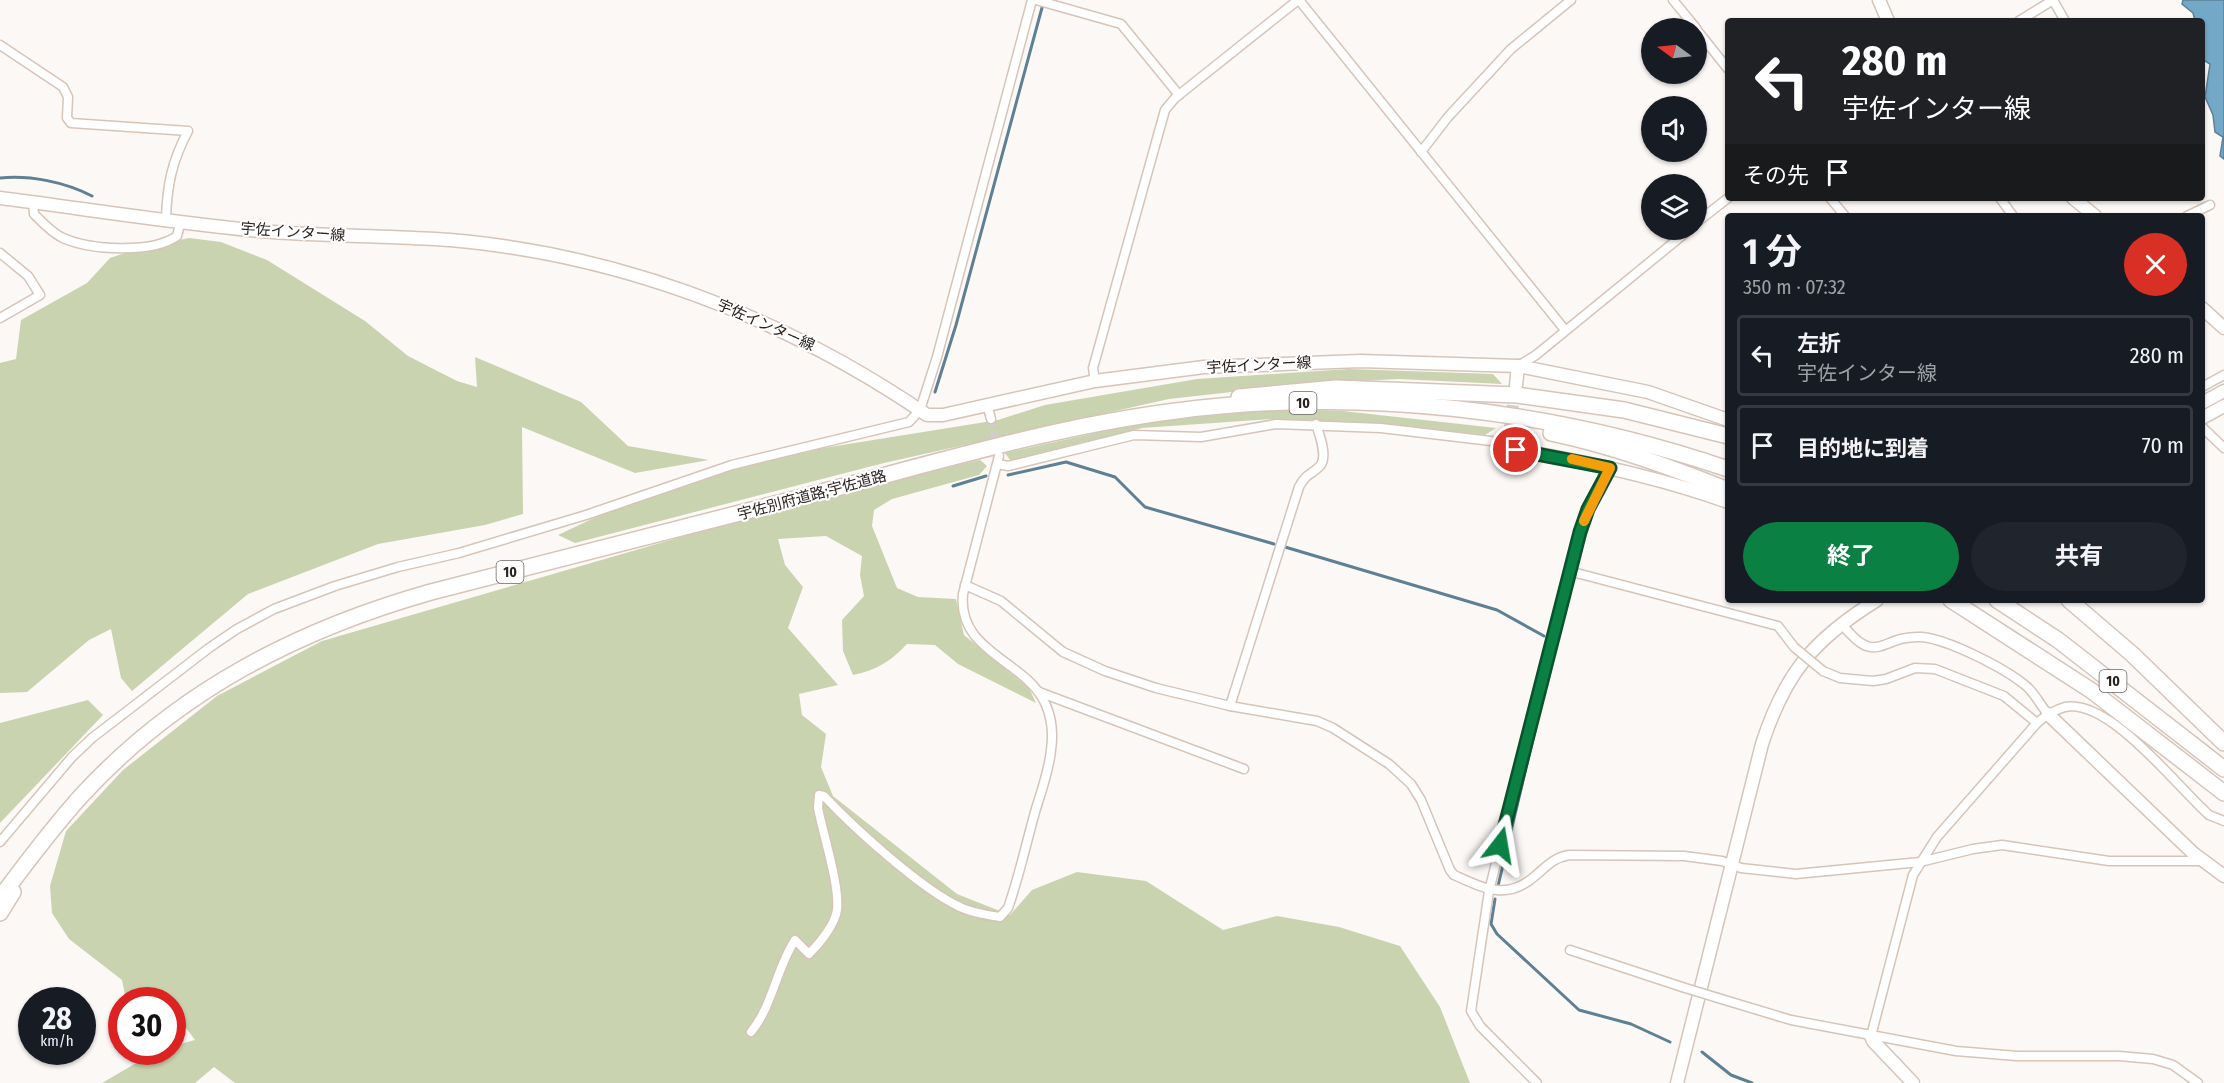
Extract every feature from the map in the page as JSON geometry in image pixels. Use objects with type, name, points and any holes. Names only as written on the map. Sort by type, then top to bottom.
[{"type":"highway","points":[[1113,421],[1145,411],[1264,393],[1336,388],[1470,391],[1557,399],[1636,412],[1725,435]]},
{"type":"highway","name":"宇佐別府道路;宇佐道路","points":[[0,898],[63,817],[123,755],[212,686],[299,638],[344,619],[431,592],[1033,437],[1113,421],[1213,407],[1364,402],[1494,413],[1626,437],[1725,467]]},
{"type":"highway","points":[[1494,413],[1516,425],[1590,441],[1647,459],[1725,489]]},
{"type":"highway","points":[[1956,603],[2092,691],[2224,793]]},
{"type":"highway","name":"10","points":[[2002,603],[2058,640],[2224,769]]},
{"type":"highway","points":[[2072,603],[2132,654],[2224,743]]},
{"type":"highway","points":[[0,883],[63,817]]},
{"type":"highway","points":[[0,913],[63,817]]},
{"type":"main road","points":[[1879,0],[1887,18]]},
{"type":"main road","name":"宇佐インター線","points":[[0,198],[280,232],[425,238],[480,243],[603,267],[732,308],[826,353],[927,415],[944,415],[1095,381],[1204,367],[1295,362],[1518,366],[1648,392],[1725,419]]},
{"type":"main road","points":[[2077,201],[2091,213]]},
{"type":"main road","points":[[2205,311],[2224,328]]},
{"type":"main road","points":[[1516,385],[1518,366]]},
{"type":"main road","points":[[2205,401],[2224,390]]},
{"type":"main road","points":[[2205,416],[2224,406]]},
{"type":"main road","points":[[1508,439],[1516,450],[1668,482],[1725,501]]},
{"type":"main road","points":[[1677,1083],[1731,864],[1772,716],[1787,684],[1809,653],[1841,623],[1872,603]]},
{"type":"main road","points":[[2048,714],[2203,861],[2224,876]]},
{"type":"main road","points":[[1871,1036],[1873,1041],[1913,1083]]},
{"type":"street","points":[[0,842],[92,738],[237,628],[274,609],[335,586],[398,567],[459,553],[586,515],[732,465],[909,422],[920,410],[940,345],[1034,0],[1121,24],[1179,95]]},
{"type":"street","points":[[1095,381],[1093,368],[1162,114],[1179,95],[1299,0],[1564,330]]},
{"type":"street","points":[[1421,152],[1448,117],[1514,46],[1571,0]]},
{"type":"street","points":[[1673,0],[1687,18]]},
{"type":"street","points":[[2023,18],[2041,3],[2053,0],[2063,18]]},
{"type":"street","points":[[1707,43],[1725,65]]},
{"type":"street","points":[[0,45],[63,87],[68,97],[67,118],[71,123],[188,131],[171,168],[167,187],[166,219]]},
{"type":"street","points":[[1707,214],[1725,200]]},
{"type":"street","points":[[1832,201],[1842,213]]},
{"type":"street","points":[[33,202],[34,214],[55,233],[67,240],[97,247],[122,248],[162,243],[177,236],[181,221]]},
{"type":"street","points":[[2193,213],[2210,205]]},
{"type":"street","points":[[1518,366],[1676,240]]},
{"type":"street","points":[[0,253],[28,276],[40,295],[9,315],[0,318]]},
{"type":"street","points":[[2205,385],[2224,375]]},
{"type":"street","points":[[987,404],[991,419]]},
{"type":"street","points":[[1244,769],[1040,692],[972,634],[962,604],[965,585],[999,460],[1008,466],[1134,435],[1201,437],[1276,424],[1316,424],[1508,439]]},
{"type":"street","points":[[1230,706],[1299,487],[1306,475],[1320,466],[1323,459],[1316,424]]},
{"type":"street","points":[[2205,429],[2222,443]]},
{"type":"street","points":[[1537,1083],[1480,1026],[1471,1011],[1489,891],[1569,571],[1588,509],[1610,468]]},
{"type":"street","points":[[1569,571],[1778,626],[1794,647],[1823,671],[1840,678],[1873,681],[1887,679],[1915,668],[1935,669],[2004,696],[2037,723]]},
{"type":"street","points":[[965,585],[1001,601],[1048,641],[1081,660],[1136,682],[1230,706],[1317,721],[1333,728],[1389,764],[1411,784],[1421,800],[1450,870],[1454,875],[1489,891],[1505,892],[1515,889],[1533,878],[1555,858],[1569,855],[1684,856],[1796,874],[1920,862],[1973,849],[2002,845],[2109,861],[2203,861]]},
{"type":"street","points":[[1841,623],[1856,641],[1867,648],[1881,647],[1911,638],[1936,639],[1950,644],[2019,681],[2031,691],[2048,714]]},
{"type":"street","points":[[751,1032],[761,1020],[785,958],[795,940],[809,954],[817,946],[837,913],[835,888],[818,808],[819,795],[824,796],[907,870],[952,903],[973,912],[1000,916],[1008,908],[1051,753],[1050,718],[1040,692]]},
{"type":"street","points":[[1871,1036],[1891,952],[1913,875],[1920,862],[1937,837],[2037,723],[2048,714],[2066,707],[2098,715],[2140,745],[2209,815],[2222,816]]},
{"type":"street","points":[[1570,950],[1791,1020],[1956,1052],[2017,1056],[2119,1056],[2153,1059],[2173,1065],[2198,1083]]},
{"type":"green space","points":[[189,238],[221,242],[267,260],[365,321],[408,356],[457,381],[477,387],[475,357],[581,402],[628,446],[709,460],[635,473],[522,427],[523,514],[485,525],[378,544],[248,594],[132,691],[121,678],[111,629],[89,640],[27,692],[0,693],[0,363],[16,359],[21,320],[87,283],[110,258],[143,247]]},
{"type":"green space","points":[[1349,369],[1493,374],[1502,384],[1399,379],[1302,384],[1169,399],[884,463],[575,543],[558,535],[672,481],[811,450],[998,420],[1045,405],[1197,379]]},
{"type":"green space","points":[[1280,409],[1343,411],[1496,428],[1485,435],[1385,424],[1271,419],[1142,428],[1042,455],[1010,460],[1005,453],[1150,421]]},
{"type":"green space","points":[[980,460],[987,466],[979,475],[892,499],[874,510],[872,526],[897,588],[918,597],[956,599],[964,635],[1029,688],[1036,703],[958,664],[935,645],[907,644],[883,664],[853,675],[843,651],[842,620],[864,596],[860,575],[862,556],[826,536],[778,539],[785,565],[803,587],[788,628],[838,685],[799,694],[802,715],[826,734],[821,767],[833,796],[957,894],[1010,915],[1032,890],[1077,872],[1146,881],[1223,930],[1277,916],[1339,927],[1400,946],[1440,1007],[1470,1083],[235,1083],[214,1067],[195,1083],[102,1083],[133,1065],[186,1065],[186,1042],[195,1040],[186,1028],[186,987],[123,987],[122,980],[69,939],[52,913],[50,886],[66,831],[123,770],[217,696],[322,641],[719,526],[929,471]]},
{"type":"green space","points":[[88,700],[103,715],[0,823],[0,723]]},
{"type":"water","points":[[2183,0],[2224,0],[2224,159],[2220,156],[2223,137],[2215,132],[2213,115],[2205,97],[2210,64],[2205,61],[2205,18],[2194,18],[2193,13],[2182,4]]},
{"type":"waterway","points":[[935,392],[956,325],[1043,4]]},
{"type":"waterway","points":[[0,178],[47,181],[92,196]]},
{"type":"waterway","points":[[1008,475],[1066,462],[1115,477],[1145,507],[1274,544]]},
{"type":"waterway","points":[[953,486],[986,476]]},
{"type":"waterway","points":[[1285,547],[1497,610],[1544,636]]},
{"type":"waterway","points":[[1498,886],[1556,642]]},
{"type":"waterway","points":[[1495,899],[1491,924],[1497,934],[1579,1010],[1631,1024],[1670,1042]]},
{"type":"waterway","points":[[1702,1052],[1731,1075],[1752,1083]]},
{"type":"tunnel","points":[[1509,435],[1515,389]]},
{"type":"tunnel","points":[[991,419],[997,447]]},
{"type":"slow traffic","points":[[1572,459],[1610,468],[1584,521]]},
{"type":"route","points":[[1500,845],[1580,532],[1588,509],[1610,468],[1590,462],[1516,450]]}]
